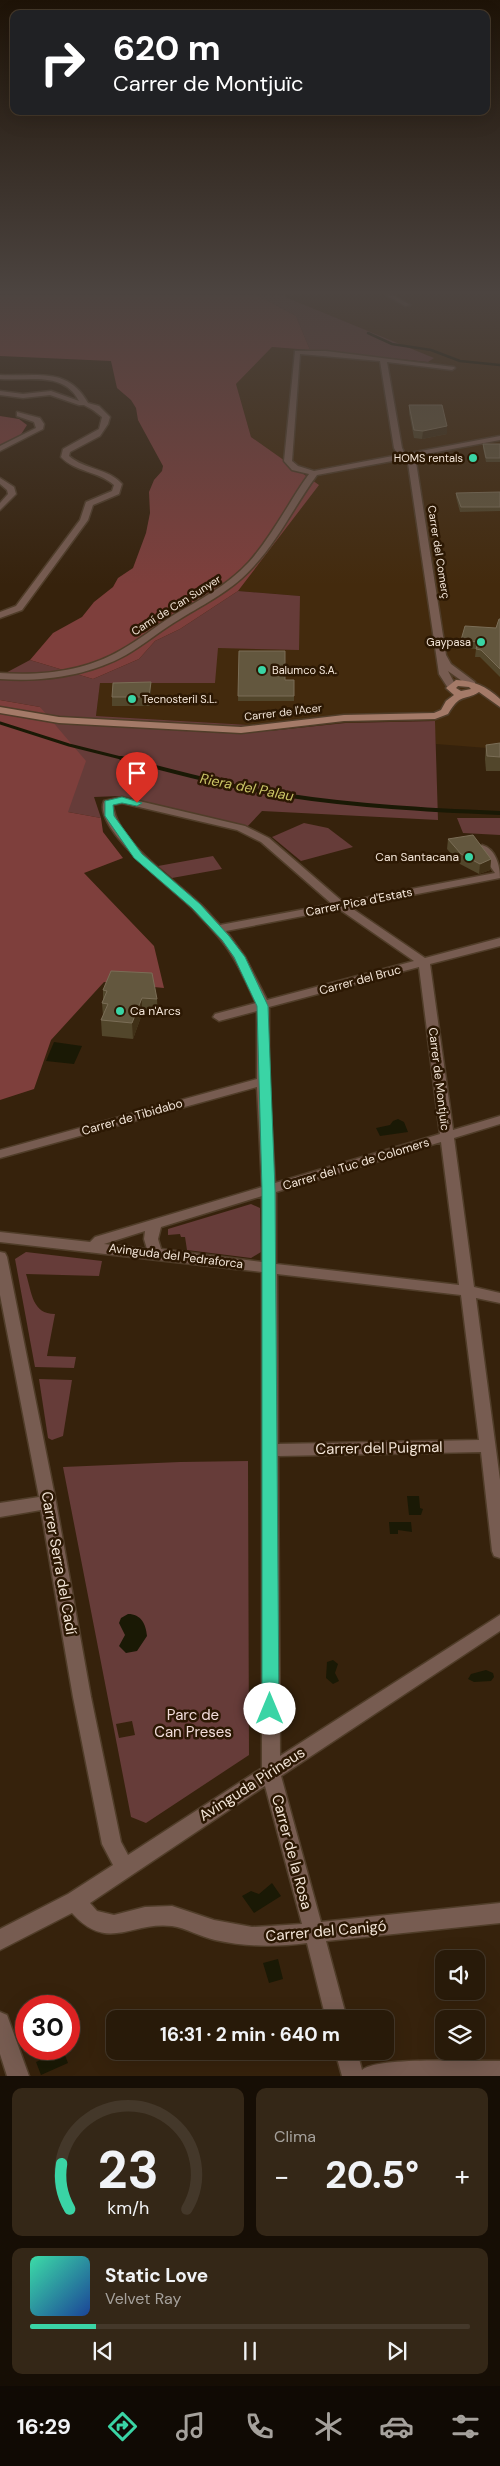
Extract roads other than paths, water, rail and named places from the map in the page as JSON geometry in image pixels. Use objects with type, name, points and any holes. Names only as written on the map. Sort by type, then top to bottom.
[{"type":"street","points":[[77,392],[84,404]]},
{"type":"street","points":[[294,392],[288,460],[295,468],[314,473],[500,438]]},
{"type":"street","name":"Carrer del Comerç","points":[[389,392],[398,448],[400,453],[412,462],[444,674],[454,690]]},
{"type":"street","points":[[0,393],[23,396],[51,393],[102,412],[106,417],[105,427],[102,432],[73,444],[66,451],[65,457],[75,464],[108,476],[118,484],[116,492],[88,504],[84,520],[19,608],[0,615]]},
{"type":"street","points":[[0,449],[39,429],[40,424],[37,420],[20,414]]},
{"type":"street","name":"Camí de Can Sunyer","points":[[0,676],[19,678],[52,676],[101,663],[124,652],[150,634],[204,603],[252,565],[314,473]]},
{"type":"street","points":[[0,480],[11,489],[12,494],[0,508]]},
{"type":"street","points":[[441,655],[448,666],[474,688],[497,701]]},
{"type":"street","points":[[454,690],[474,688]]},
{"type":"street","name":"Carrer de l'Acer","points":[[0,710],[59,720],[240,730],[337,718],[436,716],[445,712],[454,690]]},
{"type":"street","points":[[263,1006],[239,957],[218,929],[196,906],[138,856],[110,816],[108,804],[122,800],[137,803],[209,820],[249,832],[266,840],[340,905],[424,963]]},
{"type":"street","points":[[476,840],[500,870]]},
{"type":"street","name":"Carrer Pica d'Estats","points":[[218,929],[500,875]]},
{"type":"street","name":"Carrer del Bruc","points":[[219,1018],[500,942]]},
{"type":"street","name":"Carrer de Montjuïc","points":[[424,963],[488,1446],[500,1552]]},
{"type":"street","name":"Carrer de la Rosa","points":[[263,1006],[269,1190],[271,1772],[335,2010]]},
{"type":"street","name":"Carrer de Tibidabo","points":[[0,1154],[264,1081]]},
{"type":"street","name":"Carrer del Tuc de Colomers","points":[[95,1246],[100,1240],[500,1120]]},
{"type":"street","points":[[151,1225],[152,1247],[157,1254]]},
{"type":"street","name":"Carrer del Tuc de Colomers","points":[[111,1248],[151,1225]]},
{"type":"street","name":"Avinguda del Pedraforca","points":[[0,1237],[95,1246],[468,1292],[500,1298]]},
{"type":"street","name":"Carrer Serra del Cadí","points":[[0,1257],[48,1502],[82,1697],[112,1844],[124,1867]]},
{"type":"street","name":"Carrer del Puigmal","points":[[270,1450],[488,1446]]},
{"type":"street","points":[[0,1510],[48,1502]]},
{"type":"street","name":"Avinguda Pirineus","points":[[0,1940],[75,1900],[500,1622]]},
{"type":"street","name":"Carrer del Canigó","points":[[75,1900],[91,1919],[114,1925],[145,1917],[172,1916],[214,1930],[252,1937],[314,1933],[500,1913]]},
{"type":"street","points":[[0,2022],[18,2076]]},
{"type":"street","points":[[349,2060],[353,2076]]},
{"type":"street","points":[[370,2076],[390,2073],[500,2072]]},
{"type":"waterway","name":"Riera del Palau","points":[[0,723],[69,745],[121,758]]},
{"type":"waterway","name":"Riera del Palau","points":[[121,758],[125,759]]},
{"type":"waterway","name":"Riera del Palau","points":[[121,758],[263,792],[392,807],[500,813]]},
{"type":"place","name":"HOMS rentals","points":[[473,458]]},
{"type":"place","name":"Gaypasa","points":[[481,642]]},
{"type":"place","name":"Balumco S.A.","points":[[262,670]]},
{"type":"place","name":"Tecnosteril S.L.","points":[[132,699]]},
{"type":"place","name":"Can Santacana","points":[[469,857]]},
{"type":"place","name":"Ca n'Arcs","points":[[120,1011]]},
{"type":"park label","name":"Parc de Can Preses","points":[[193,1724]]}]
